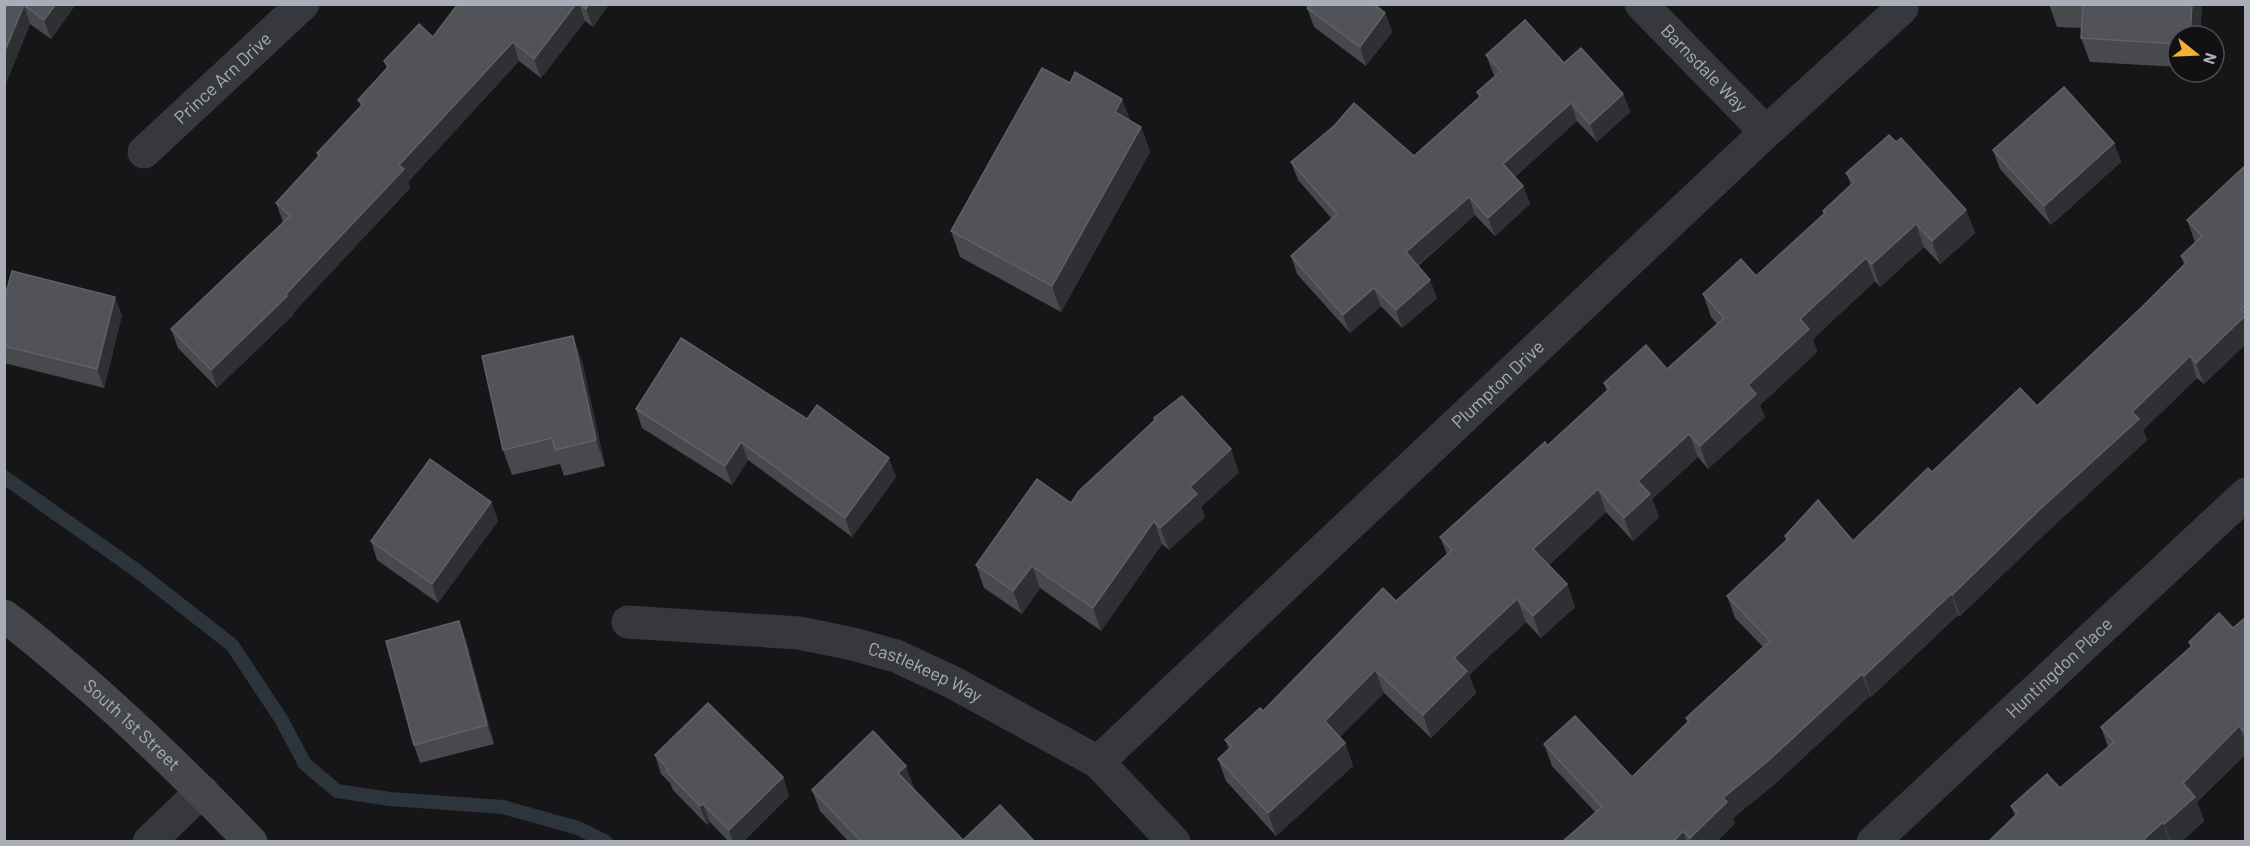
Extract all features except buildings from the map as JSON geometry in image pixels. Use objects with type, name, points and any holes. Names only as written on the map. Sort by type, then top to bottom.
[{"type":"main road","name":"South 1st Street","points":[[4,616],[95,691],[202,791],[251,842]]},
{"type":"street","name":"Prince Arn Drive","points":[[144,152],[303,4]]},
{"type":"street","name":"Barnsdale Way","points":[[1641,4],[1766,132]]},
{"type":"street","name":"Plumpton Drive","points":[[1098,762],[1766,132],[1902,8]]},
{"type":"street","name":"Huntingdon Place","points":[[1873,842],[2246,494]]},
{"type":"street","name":"Castlekeep Way","points":[[628,622],[799,633],[896,656],[952,682],[1098,762],[1174,842]]},
{"type":"street","points":[[149,842],[202,791]]},
{"type":"waterway","points":[[4,477],[136,570],[232,645],[281,719],[305,764],[337,791],[390,799],[503,807],[578,828],[606,842]]}]
